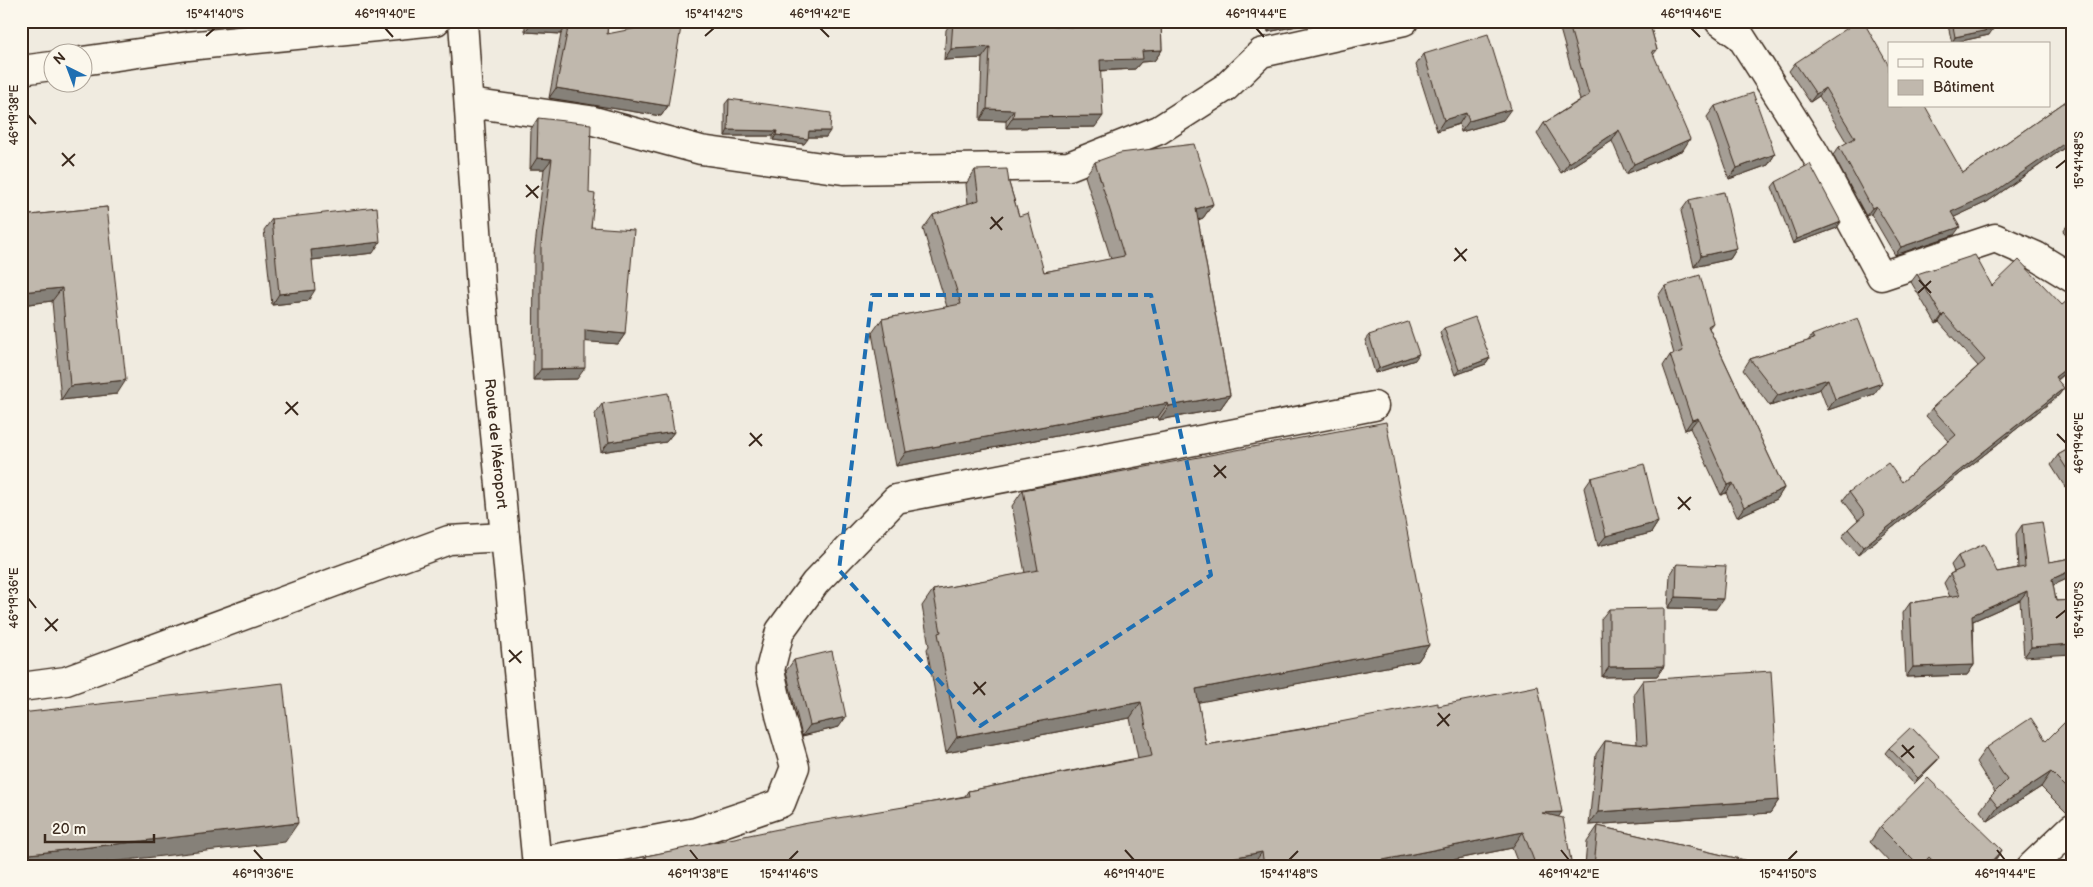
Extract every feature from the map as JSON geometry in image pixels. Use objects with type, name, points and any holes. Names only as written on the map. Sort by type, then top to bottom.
[{"type":"street","points":[[92,60],[188,46],[436,21]]},
{"type":"street","name":"Route de l'Aéroport","points":[[463,21],[482,289],[537,864]]},
{"type":"street","points":[[469,103],[590,120],[701,150],[843,170],[1069,166],[1159,130],[1226,87],[1261,53],[1404,21]]},
{"type":"street","points":[[1719,21],[1741,38],[1780,98],[1814,152],[1881,276],[1995,238],[2036,256],[2072,278]]},
{"type":"street","points":[[21,70],[42,67]]},
{"type":"street","points":[[537,864],[696,832],[781,803],[795,767],[780,715],[770,670],[780,631],[814,583],[896,499],[1374,406]]},
{"type":"street","points":[[21,688],[66,680],[449,540],[505,537]]},
{"type":"street","points":[[2032,866],[2072,828]]},
{"type":"highlighted area","points":[[872,295],[1151,295],[1211,575],[980,726],[839,570]]},
{"type":"building","points":[[532,21],[608,21],[607,34],[673,21],[682,21],[668,106],[556,88],[569,23]]},
{"type":"building","points":[[953,21],[988,21],[1073,27],[1073,21],[1161,21],[1162,50],[1142,51],[1143,59],[1100,60],[1103,116],[1013,117],[1014,110],[987,109],[990,47],[951,49]]},
{"type":"building","points":[[1568,21],[1649,21],[1657,50],[1652,51],[1690,139],[1634,164],[1619,130],[1569,163],[1544,123],[1589,95]]},
{"type":"building","points":[[1858,21],[1863,21],[1888,64],[1888,108],[1926,108],[1963,173],[2072,97],[2072,138],[1993,193],[1951,212],[1960,227],[1901,247],[1876,206],[1872,208],[1839,147],[1855,138],[1825,88],[1816,94],[1795,63]]},
{"type":"building","points":[[1952,21],[1991,21],[1993,29],[1955,37]]},
{"type":"building","points":[[1488,34],[1511,109],[1469,121],[1466,113],[1444,120],[1424,54]]},
{"type":"building","points":[[1753,93],[1775,154],[1737,168],[1715,106]]},
{"type":"building","points":[[729,99],[831,113],[830,131],[809,131],[808,139],[776,135],[777,131],[728,130]]},
{"type":"building","points":[[538,118],[591,124],[589,193],[595,194],[591,227],[634,230],[625,334],[585,330],[585,368],[541,369],[541,245],[552,159],[537,158]]},
{"type":"building","points":[[1194,144],[1213,204],[1196,209],[1230,395],[1169,406],[1168,403],[906,452],[882,319],[961,304],[933,215],[979,200],[975,170],[1007,169],[1009,183],[1019,216],[1028,213],[1044,272],[1124,256],[1095,162],[1120,153]]},
{"type":"building","points":[[1810,164],[1841,222],[1797,239],[1776,182]]},
{"type":"building","points":[[1724,192],[1737,248],[1701,256],[1689,200]]},
{"type":"building","points":[[107,207],[126,380],[70,386],[62,288],[21,292],[21,216]]},
{"type":"building","points":[[377,207],[380,242],[311,250],[315,290],[279,294],[272,219]]},
{"type":"building","points":[[1975,255],[1992,286],[2019,260],[2062,305],[2068,300],[2072,305],[2072,364],[2055,377],[2064,388],[1863,547],[1848,529],[1865,514],[1849,492],[1888,463],[1902,482],[1956,435],[1932,408],[1985,360],[1944,314],[1942,316],[1917,274]]},
{"type":"building","points":[[1700,275],[1713,323],[1708,326],[1784,488],[1744,507],[1733,483],[1728,485],[1698,418],[1692,420],[1670,355],[1683,351],[1665,286]]},
{"type":"building","points":[[1475,317],[1490,358],[1459,370],[1444,328]]},
{"type":"building","points":[[1858,318],[1882,383],[1835,399],[1828,379],[1778,395],[1750,359],[1814,339],[1812,335]]},
{"type":"building","points":[[1408,322],[1419,354],[1379,368],[1369,335]]},
{"type":"building","points":[[668,393],[674,432],[609,442],[602,404]]},
{"type":"building","points":[[1386,422],[1429,645],[1196,689],[1206,745],[1304,729],[1438,703],[1438,706],[1538,686],[1562,812],[1542,813],[1563,818],[1572,866],[1536,866],[1523,832],[1353,866],[1264,866],[1262,852],[1190,866],[647,866],[646,856],[808,823],[969,796],[968,791],[1152,756],[1141,702],[957,737],[938,633],[941,632],[933,590],[1038,570],[1023,490]]},
{"type":"building","points":[[2072,447],[2072,477],[2058,455]]},
{"type":"building","points":[[1644,464],[1658,522],[1606,536],[1591,478]]},
{"type":"building","points":[[2042,522],[2049,562],[2072,558],[2072,570],[2052,579],[2056,601],[2072,600],[2072,644],[2031,647],[2027,591],[1972,615],[1974,665],[1913,667],[1910,603],[1960,595],[1950,574],[1963,568],[1958,556],[1984,544],[1997,572],[2025,567],[2022,525]]},
{"type":"building","points":[[1677,564],[1726,566],[1723,599],[1676,597]]},
{"type":"building","points":[[1664,608],[1664,666],[1609,667],[1609,609]]},
{"type":"building","points":[[832,651],[846,717],[810,725],[794,660]]},
{"type":"building","points":[[1771,671],[1779,800],[1598,812],[1605,741],[1647,745],[1643,680]]},
{"type":"building","points":[[283,683],[298,823],[21,855],[21,713]]},
{"type":"building","points":[[2072,715],[2072,793],[2051,772],[1998,807],[1990,797],[2007,780],[1986,748],[2031,718],[2046,741]]},
{"type":"building","points":[[1911,727],[1940,757],[1918,778],[1889,748]]},
{"type":"building","points":[[1928,778],[2002,850],[1987,866],[1938,866],[1929,857],[1919,866],[1880,827]]},
{"type":"building","points":[[1598,826],[1770,866],[1594,866]]}]
